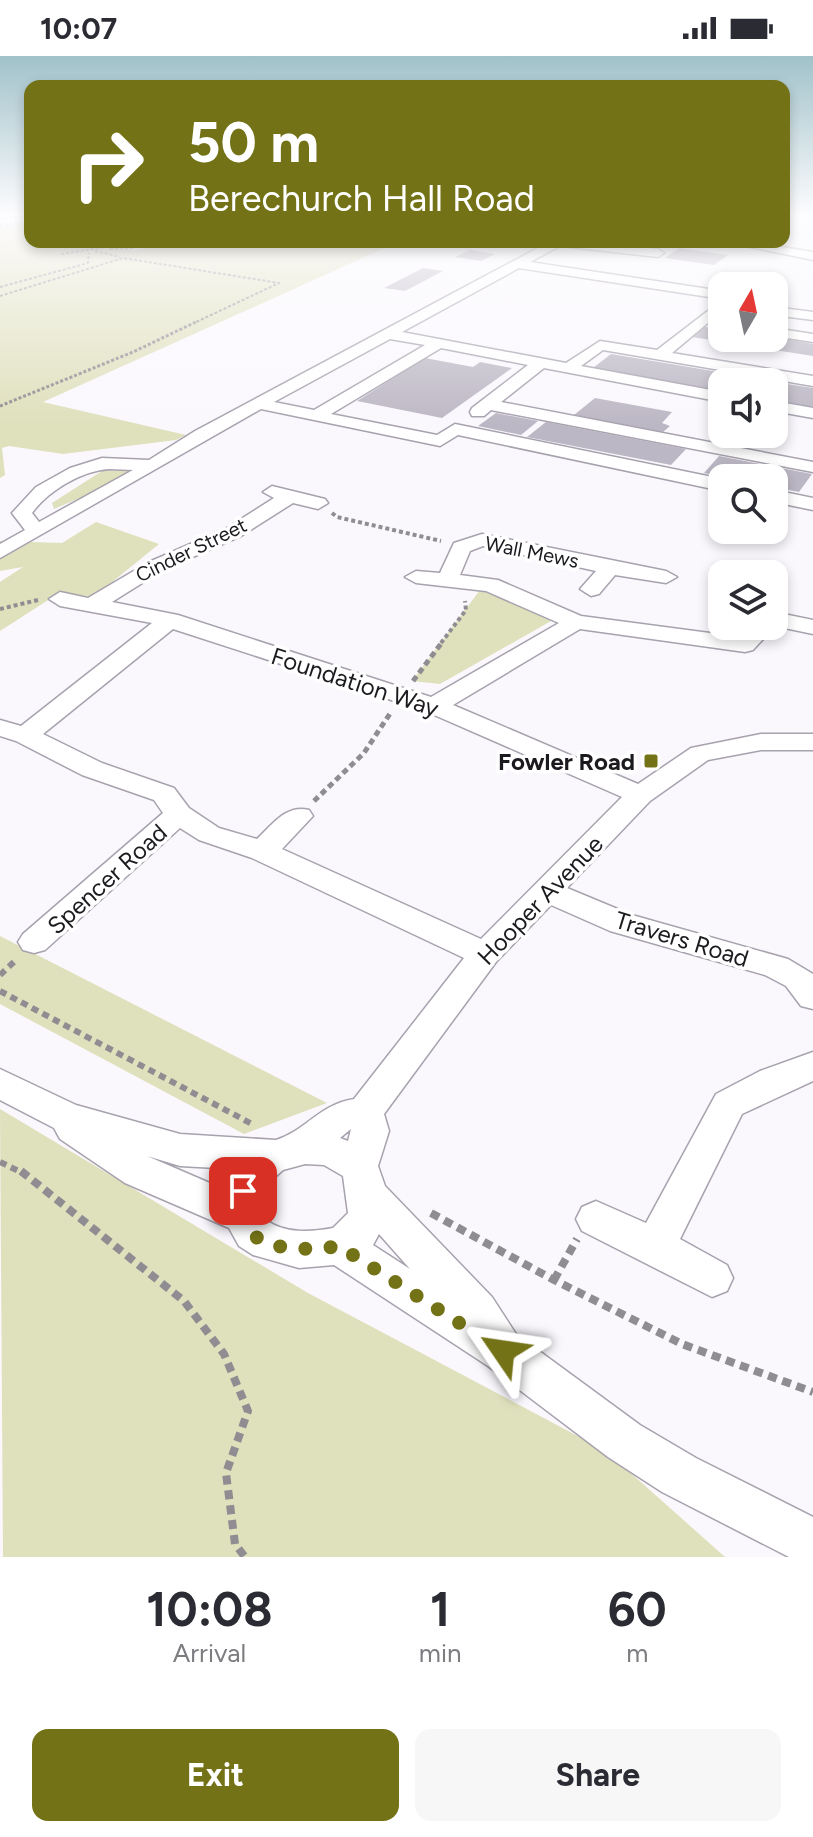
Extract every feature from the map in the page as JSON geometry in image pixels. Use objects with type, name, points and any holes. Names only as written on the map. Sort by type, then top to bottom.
[{"type":"street","points":[[0,552],[258,404],[481,284]]},
{"type":"street","points":[[650,284],[708,293]]},
{"type":"street","points":[[788,313],[813,316]]},
{"type":"street","points":[[660,355],[684,342],[708,315]]},
{"type":"street","points":[[702,320],[708,321]]},
{"type":"street","points":[[389,334],[708,394]]},
{"type":"street","points":[[788,334],[813,338]]},
{"type":"street","points":[[316,416],[438,344]]},
{"type":"street","points":[[567,369],[600,345],[813,381]]},
{"type":"street","points":[[258,404],[440,441],[488,404],[528,381],[539,364]]},
{"type":"street","points":[[488,404],[813,467]]},
{"type":"street","points":[[788,409],[813,413]]},
{"type":"street","points":[[455,429],[708,482]]},
{"type":"street","points":[[36,531],[22,513],[26,504],[44,491],[91,466],[152,466]]},
{"type":"street","name":"Cinder Street","points":[[264,490],[318,503]]},
{"type":"street","name":"Cinder Street","points":[[92,605],[156,566],[234,532],[290,496]]},
{"type":"street","points":[[788,499],[813,504]]},
{"type":"street","name":"Wall Mews","points":[[448,579],[461,547],[482,540],[610,568],[591,589]]},
{"type":"street","points":[[610,568],[666,577]]},
{"type":"street","name":"Wall Mews","points":[[416,577],[490,585],[576,622],[708,640]]},
{"type":"street","name":"Foundation Way","points":[[60,599],[170,620],[434,706],[640,795]]},
{"type":"street","points":[[170,620],[12,731],[92,769],[164,794],[179,814],[209,834],[262,851],[485,954]]},
{"type":"street","points":[[788,620],[813,627]]},
{"type":"street","points":[[434,706],[576,622]]},
{"type":"street","name":"Wall Mews","points":[[708,640],[745,645],[750,640]]},
{"type":"street","name":"Hooper Avenue","points":[[365,1112],[485,954],[640,795],[700,754],[761,742],[813,742]]},
{"type":"street","name":"Spencer Road","points":[[34,942],[179,814]]},
{"type":"street","points":[[262,851],[299,816]]},
{"type":"street","name":"Travers Road","points":[[545,890],[621,923],[776,967],[798,978],[813,997]]},
{"type":"street","points":[[655,1246],[729,1104],[773,1081],[813,1066]]},
{"type":"street","points":[[0,1083],[66,1117],[180,1150],[330,1150],[362,1179],[477,1311],[503,1351]]},
{"type":"street","points":[[365,1112],[370,1131],[362,1179],[366,1222],[339,1246],[308,1250],[286,1248],[257,1237],[248,1228],[243,1191],[258,1168],[286,1152],[341,1116],[365,1112]]},
{"type":"street","points":[[66,1117],[75,1132],[139,1171],[246,1217]]},
{"type":"street","points":[[596,1219],[655,1246],[712,1278]]},
{"type":"street","points":[[339,1246],[503,1351],[624,1441],[679,1475],[813,1543]]},
{"type":"path","points":[[0,296],[39,284]]},
{"type":"path","points":[[0,406],[133,352],[277,284]]},
{"type":"path","points":[[318,503],[337,517],[461,547]]},
{"type":"path","points":[[0,609],[19,602],[53,602],[60,599]]},
{"type":"path","points":[[0,1162],[15,1167],[184,1301],[224,1354],[248,1411],[226,1473],[235,1544],[245,1557]]},
{"type":"path","points":[[554,1280],[588,1219],[596,1219]]},
{"type":"green space","points":[[0,284],[305,284],[43,402],[186,435],[176,440],[63,454],[9,446],[2,448],[5,475],[0,478]]},
{"type":"green space","points":[[102,471],[130,471],[101,489],[54,509],[52,503]]},
{"type":"green space","points":[[96,522],[159,544],[95,596],[56,595],[0,631],[0,582],[23,567],[0,571],[0,541],[62,543]]},
{"type":"green space","points":[[480,590],[558,617],[440,684],[412,681]]},
{"type":"green space","points":[[0,936],[327,1103],[244,1134],[0,1004]]},
{"type":"green space","points":[[0,1109],[308,1293],[606,1451],[725,1557],[3,1557]]},
{"type":"building","points":[[392,284],[418,284],[405,291],[384,288]]},
{"type":"building","points":[[705,327],[708,327],[708,340],[692,337]]},
{"type":"building","points":[[788,340],[813,344],[813,356],[788,352]]},
{"type":"building","points":[[611,354],[708,370],[708,389],[593,368]]},
{"type":"building","points":[[425,358],[473,367],[480,362],[512,368],[442,418],[357,401]]},
{"type":"building","points":[[788,384],[813,388],[813,407],[788,403]]},
{"type":"building","points":[[595,398],[672,412],[662,423],[670,426],[663,432],[574,415]]},
{"type":"building","points":[[496,413],[538,421],[521,435],[478,426]]},
{"type":"building","points":[[546,422],[686,449],[671,465],[527,437]]},
{"type":"building","points":[[719,456],[760,464],[712,464]]},
{"type":"building","points":[[788,469],[812,474],[799,492],[788,490]]},
{"type":"place","name":"Fowler Road","points":[[651,761]]},
{"type":"route","points":[[243,1191],[248,1228],[257,1237],[286,1248],[308,1250],[339,1246],[503,1351]]}]
